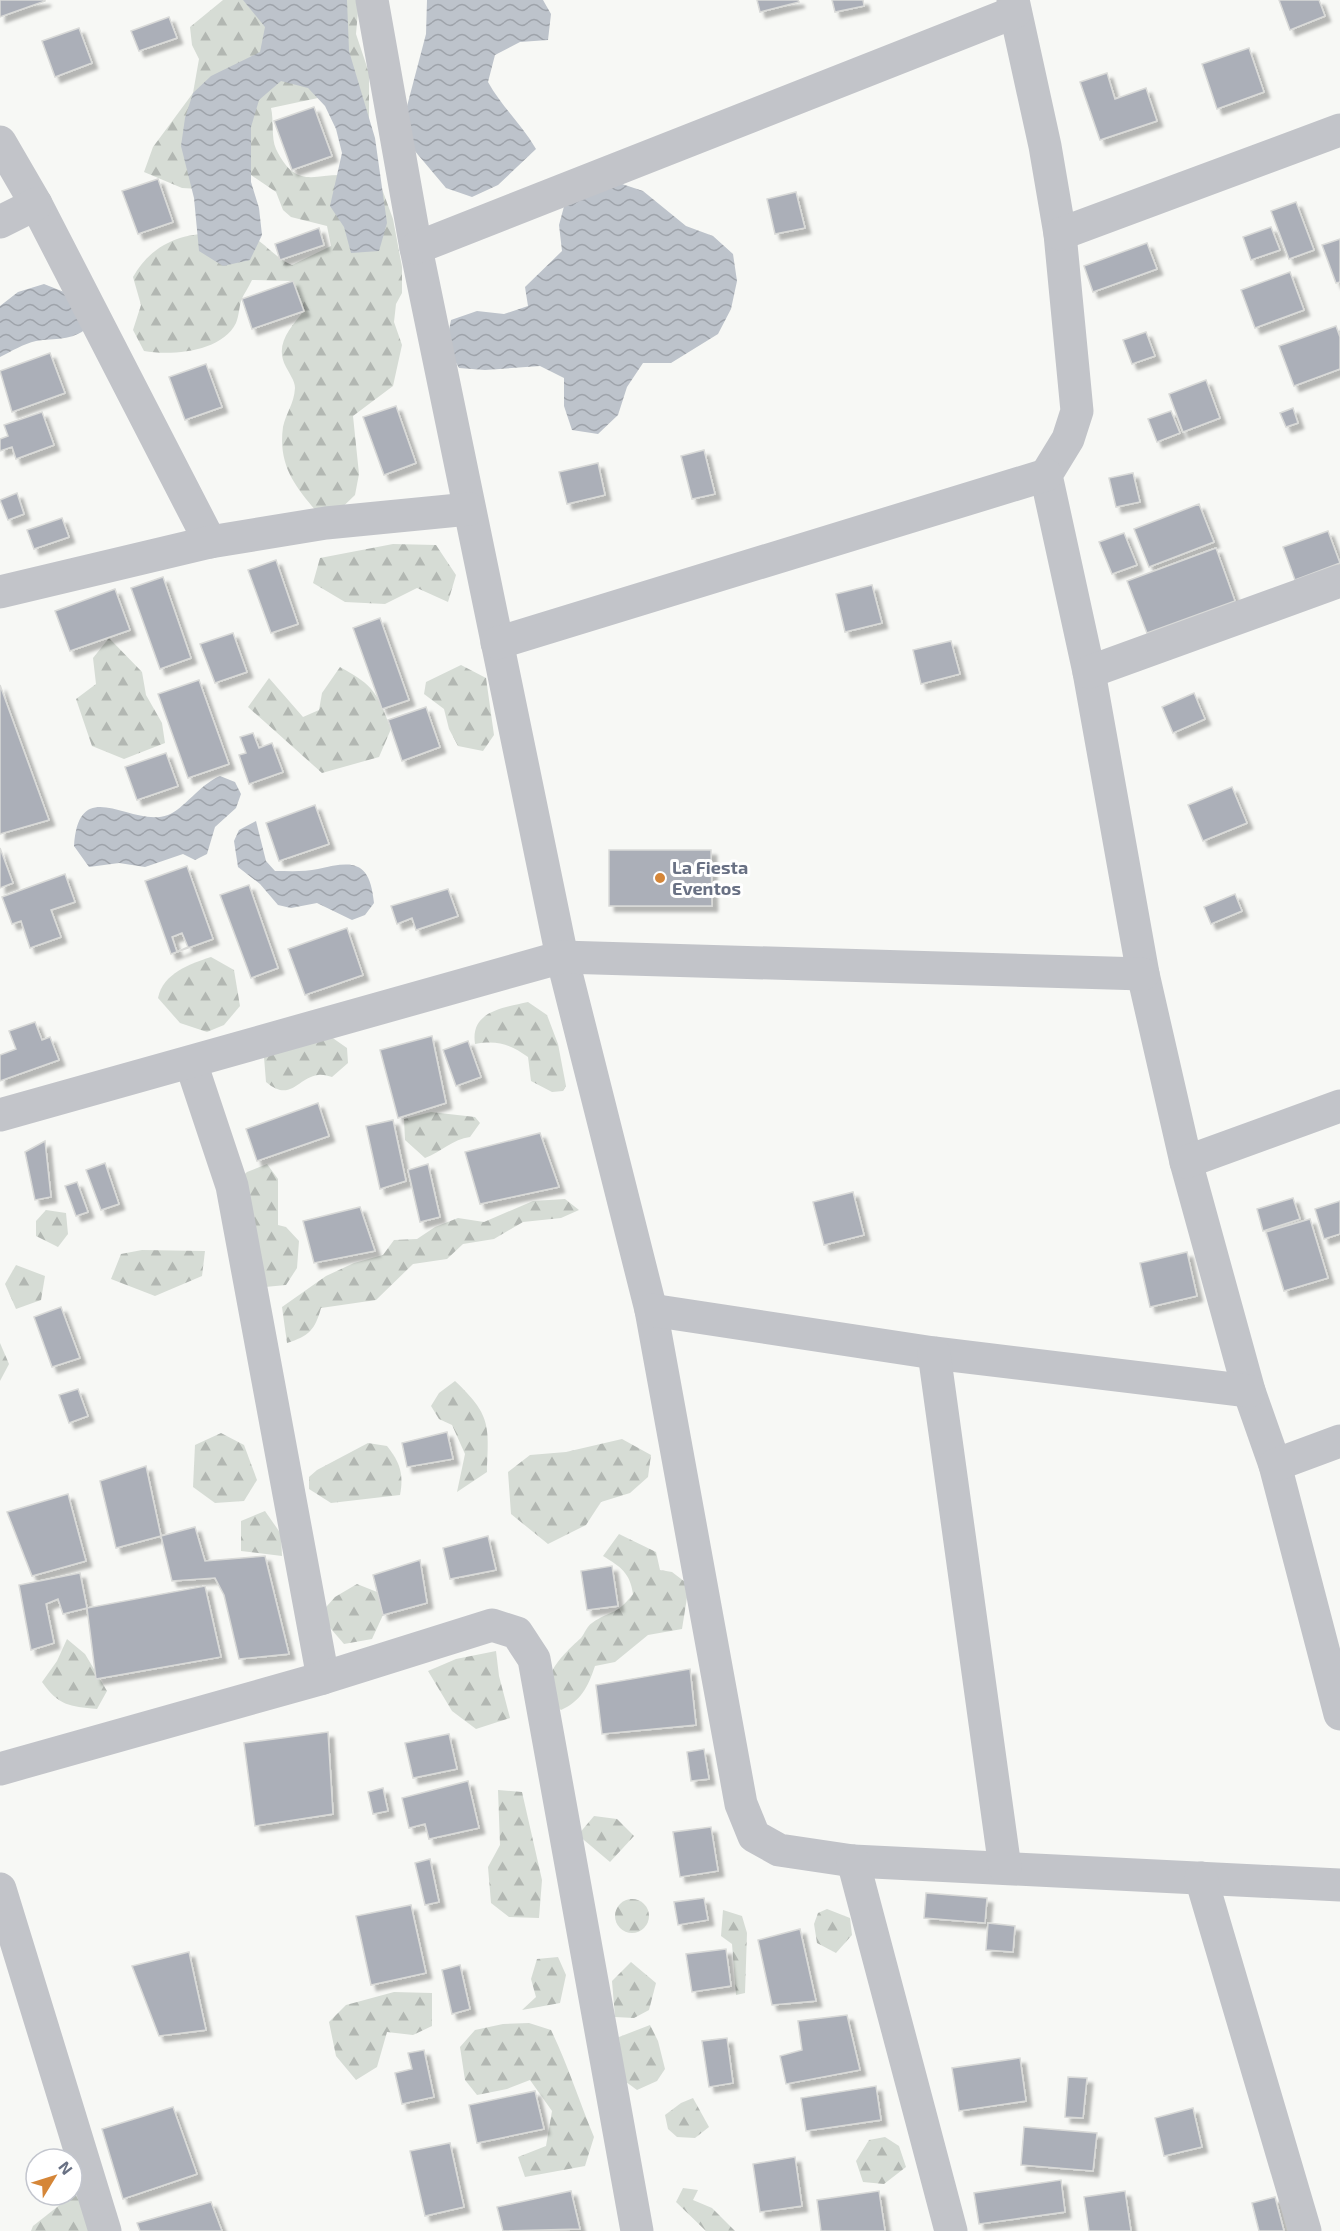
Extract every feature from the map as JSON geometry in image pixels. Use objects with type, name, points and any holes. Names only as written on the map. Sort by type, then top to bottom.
[{"type":"street","points":[[372,0],[416,248],[562,957],[651,1310],[741,1804],[754,1836],[779,1850],[853,1861],[1340,1885]]},
{"type":"street","points":[[416,248],[1014,6],[1045,146],[1060,234],[1077,411],[1068,439],[1046,475],[497,643]]},
{"type":"street","points":[[1060,234],[1340,130]]},
{"type":"street","points":[[0,142],[36,204],[210,542]]},
{"type":"street","points":[[0,222],[36,204]]},
{"type":"street","points":[[1046,475],[1089,672],[1143,974],[1186,1162],[1249,1391],[1275,1465],[1340,1714]]},
{"type":"street","points":[[0,592],[210,542],[326,523],[469,509]]},
{"type":"street","points":[[1089,672],[1340,581]]},
{"type":"street","points":[[0,1115],[562,957],[1143,974]]},
{"type":"street","points":[[191,1063],[232,1186],[323,1677]]},
{"type":"street","points":[[1186,1162],[1340,1106]]},
{"type":"street","points":[[651,1310],[934,1353],[1249,1391]]},
{"type":"street","points":[[934,1353],[1005,1868]]},
{"type":"street","points":[[1275,1465],[1340,1441]]},
{"type":"street","points":[[0,1769],[323,1677],[492,1625],[517,1633],[534,1659],[637,2231]]},
{"type":"street","points":[[853,1861],[951,2231]]},
{"type":"street","points":[[1201,1878],[1305,2231]]},
{"type":"street","points":[[0,1889],[105,2231]]},
{"type":"green space","points":[[223,0],[359,0],[356,34],[369,73],[369,119],[318,98],[271,108],[274,145],[284,163],[292,171],[301,176],[310,177],[340,175],[356,177],[382,189],[393,219],[402,267],[402,293],[396,304],[394,322],[402,345],[393,386],[353,416],[359,474],[355,495],[326,523],[300,491],[287,469],[282,442],[283,427],[295,388],[283,359],[283,344],[289,330],[304,311],[293,281],[252,280],[241,301],[236,323],[229,333],[208,346],[195,350],[168,353],[144,351],[133,330],[141,305],[133,277],[150,255],[171,241],[209,233],[244,233],[257,239],[292,265],[331,246],[327,226],[291,217],[283,210],[276,192],[251,175],[199,189],[182,188],[144,172],[153,147],[193,93],[199,59],[192,45],[190,27]]},
{"type":"green space","points":[[393,544],[436,545],[456,575],[448,602],[417,588],[385,604],[345,602],[313,583],[320,558]]},
{"type":"green space","points":[[109,638],[142,672],[146,695],[162,723],[165,743],[124,759],[92,746],[76,699],[96,684],[93,658]]},
{"type":"green space","points":[[461,665],[486,678],[494,735],[483,751],[458,746],[449,729],[444,709],[424,694],[426,682]]},
{"type":"green space","points":[[340,667],[368,685],[378,699],[391,729],[379,757],[322,773],[248,707],[269,678],[303,717],[319,710],[322,693]]},
{"type":"green space","points":[[211,957],[234,970],[240,1006],[224,1025],[207,1032],[180,1023],[158,998],[165,982],[171,976],[186,966]]},
{"type":"green space","points":[[528,1002],[547,1015],[558,1044],[566,1086],[563,1091],[552,1092],[531,1081],[528,1057],[515,1049],[497,1043],[475,1044],[475,1033],[483,1018],[499,1009]]},
{"type":"green space","points":[[327,1034],[347,1048],[348,1063],[332,1077],[318,1075],[311,1077],[288,1090],[275,1088],[266,1082],[264,1057]]},
{"type":"green space","points":[[431,1112],[475,1117],[480,1123],[470,1137],[458,1140],[425,1158],[405,1140],[404,1119]]},
{"type":"green space","points":[[267,1164],[278,1179],[278,1225],[286,1227],[299,1241],[297,1268],[286,1285],[265,1287],[232,1186],[247,1172]]},
{"type":"green space","points":[[565,1199],[579,1210],[561,1218],[523,1222],[494,1239],[463,1244],[447,1259],[413,1264],[376,1300],[321,1308],[310,1331],[301,1338],[287,1343],[282,1307],[326,1276],[354,1263],[383,1255],[394,1240],[417,1239],[435,1227],[458,1218],[484,1222],[533,1201]]},
{"type":"green space","points":[[46,1210],[66,1213],[68,1234],[58,1247],[36,1236],[36,1221]]},
{"type":"green space","points":[[142,1250],[205,1251],[202,1276],[155,1296],[111,1279],[121,1254]]},
{"type":"green space","points":[[16,1265],[45,1276],[41,1300],[16,1309],[5,1284]]},
{"type":"green space","points":[[0,1343],[9,1364],[0,1381]]},
{"type":"green space","points":[[455,1381],[481,1412],[488,1443],[487,1472],[457,1492],[465,1454],[452,1425],[439,1419],[431,1406],[439,1393]]},
{"type":"green space","points":[[221,1433],[244,1445],[257,1480],[244,1501],[215,1503],[193,1487],[195,1445]]},
{"type":"green space","points":[[622,1439],[651,1455],[648,1477],[630,1493],[601,1502],[586,1525],[548,1544],[511,1514],[508,1472],[530,1455],[566,1452]]},
{"type":"green space","points":[[368,1443],[387,1446],[395,1458],[401,1475],[400,1495],[331,1503],[309,1489],[309,1477],[317,1470]]},
{"type":"green space","points":[[265,1511],[281,1534],[282,1556],[241,1551],[241,1521]]},
{"type":"green space","points":[[619,1534],[656,1552],[660,1570],[672,1572],[689,1585],[682,1629],[648,1635],[615,1662],[595,1666],[583,1693],[561,1710],[552,1701],[549,1691],[552,1672],[590,1624],[617,1610],[633,1594],[630,1581],[624,1571],[603,1556]]},
{"type":"green space","points":[[357,1584],[377,1592],[383,1615],[372,1639],[344,1644],[319,1615],[335,1597]]},
{"type":"green space","points":[[67,1639],[85,1654],[107,1691],[97,1709],[65,1703],[54,1696],[42,1682],[57,1661]]},
{"type":"green space","points":[[496,1651],[499,1676],[510,1718],[476,1729],[452,1711],[428,1671],[456,1659]]},
{"type":"green space","points":[[498,1790],[522,1792],[542,1880],[539,1918],[509,1917],[491,1903],[488,1867],[500,1845]]},
{"type":"green space","points":[[594,1816],[617,1819],[634,1836],[610,1862],[578,1835]]},
{"type":"green space","points":[[632,1899],[644,1904],[649,1916],[644,1928],[632,1933],[620,1928],[615,1916],[620,1904]]},
{"type":"green space","points":[[827,1909],[850,1918],[852,1935],[836,1953],[817,1943],[814,1924],[818,1913]]},
{"type":"green space","points":[[723,1910],[742,1916],[747,1933],[745,1993],[736,1995],[732,1944],[721,1936]]},
{"type":"green space","points":[[558,1957],[566,1975],[560,2003],[522,2010],[536,1997],[531,1979],[537,1959]]},
{"type":"green space","points":[[631,1962],[656,1983],[649,2010],[634,2018],[615,2017],[612,1981]]},
{"type":"green space","points":[[394,1992],[432,1993],[432,2026],[413,2035],[387,2032],[377,2067],[356,2080],[336,2056],[329,2022],[346,2005]]},
{"type":"green space","points":[[529,2023],[551,2030],[594,2137],[585,2166],[525,2177],[518,2157],[546,2146],[552,2111],[530,2080],[507,2089],[477,2095],[465,2080],[460,2047],[475,2030],[503,2024]]},
{"type":"green space","points":[[650,2025],[658,2041],[665,2069],[657,2081],[637,2090],[622,2079],[619,2037]]},
{"type":"green space","points":[[693,2098],[709,2127],[695,2138],[677,2137],[668,2129],[665,2115],[681,2103]]},
{"type":"green space","points":[[885,2137],[899,2146],[906,2167],[884,2184],[863,2182],[856,2161],[869,2140]]},
{"type":"green space","points":[[90,2181],[119,2231],[31,2231],[33,2226],[57,2207],[84,2207],[84,2186]]},
{"type":"green space","points":[[683,2188],[698,2190],[693,2200],[712,2208],[735,2231],[706,2231],[676,2202]]},
{"type":"water","points":[[243,0],[347,0],[349,51],[375,138],[387,223],[379,251],[351,253],[344,227],[330,206],[342,153],[336,129],[325,106],[308,88],[281,81],[259,100],[251,127],[251,182],[259,208],[262,235],[250,260],[223,266],[199,251],[194,198],[181,146],[185,118],[193,93],[211,76],[260,52],[265,27]]},
{"type":"water","points":[[427,0],[543,0],[551,14],[548,40],[520,42],[495,55],[488,82],[536,149],[498,185],[472,197],[446,188],[414,150],[406,110],[426,34]]},
{"type":"water","points":[[616,182],[643,191],[686,226],[713,236],[733,254],[737,281],[731,309],[718,334],[671,363],[643,363],[627,387],[618,415],[598,434],[572,430],[564,406],[564,378],[540,366],[485,370],[459,368],[446,345],[451,320],[477,311],[504,314],[528,306],[525,287],[562,251],[559,225],[566,199]]},
{"type":"water","points":[[44,284],[69,294],[87,328],[69,337],[31,342],[0,357],[0,306],[18,292]]},
{"type":"water","points":[[220,776],[235,782],[241,794],[236,808],[215,827],[207,854],[195,860],[183,854],[145,867],[119,863],[89,867],[74,846],[78,824],[86,812],[96,807],[154,817],[168,815],[180,808],[205,785]]},
{"type":"water","points":[[256,821],[266,861],[275,871],[308,871],[350,865],[364,871],[369,879],[374,903],[365,915],[352,920],[317,903],[291,908],[278,905],[260,884],[238,867],[234,841],[239,830]]},
{"type":"building","points":[[0,0],[45,0],[45,1],[0,17]]},
{"type":"building","points":[[757,0],[798,0],[799,2],[760,12]]},
{"type":"building","points":[[832,0],[863,0],[864,6],[835,12]]},
{"type":"building","points":[[1279,0],[1319,0],[1325,16],[1290,30]]},
{"type":"building","points":[[169,17],[177,38],[139,51],[131,31]]},
{"type":"building","points":[[79,28],[92,63],[55,77],[42,41]]},
{"type":"building","points":[[1249,48],[1264,92],[1217,109],[1202,64]]},
{"type":"building","points":[[1107,73],[1115,99],[1146,88],[1157,121],[1100,140],[1080,82]]},
{"type":"building","points":[[314,107],[332,156],[292,170],[274,121]]},
{"type":"building","points":[[158,179],[173,222],[138,234],[122,191]]},
{"type":"building","points":[[796,192],[805,228],[775,234],[767,199]]},
{"type":"building","points":[[1296,202],[1314,250],[1289,259],[1271,211]]},
{"type":"building","points":[[1271,227],[1280,250],[1251,260],[1243,237]]},
{"type":"building","points":[[319,228],[324,245],[280,260],[275,244]]},
{"type":"building","points":[[1340,239],[1340,282],[1336,283],[1322,245]]},
{"type":"building","points":[[1147,243],[1157,269],[1093,292],[1084,266]]},
{"type":"building","points":[[1290,272],[1304,310],[1255,328],[1241,290]]},
{"type":"building","points":[[293,281],[304,311],[252,329],[242,299]]},
{"type":"building","points":[[1336,326],[1340,337],[1340,369],[1294,386],[1279,346]]},
{"type":"building","points":[[1146,332],[1155,356],[1132,364],[1123,340]]},
{"type":"building","points":[[50,353],[65,393],[12,412],[0,371]]},
{"type":"building","points":[[206,364],[222,407],[185,420],[169,377]]},
{"type":"building","points":[[1206,380],[1220,418],[1183,432],[1169,394]]},
{"type":"building","points":[[396,406],[416,463],[384,475],[363,417]]},
{"type":"building","points":[[1293,408],[1298,423],[1286,427],[1280,413]]},
{"type":"building","points":[[1171,411],[1180,433],[1157,442],[1148,419]]},
{"type":"building","points":[[42,412],[54,445],[16,459],[12,447],[0,451],[0,439],[8,436],[4,425]]},
{"type":"building","points":[[704,450],[715,494],[692,499],[681,456]]},
{"type":"building","points":[[598,463],[605,495],[567,504],[559,472]]},
{"type":"building","points":[[1133,473],[1140,502],[1116,507],[1109,478]]},
{"type":"building","points":[[17,493],[24,514],[8,520],[0,500]]},
{"type":"building","points":[[1199,504],[1214,542],[1149,567],[1134,529]]},
{"type":"building","points":[[62,518],[69,537],[34,549],[27,530]]},
{"type":"building","points":[[1328,531],[1340,563],[1295,580],[1283,547]]},
{"type":"building","points":[[1124,533],[1137,565],[1112,574],[1099,542]]},
{"type":"building","points":[[1216,548],[1235,601],[1147,633],[1127,581]]},
{"type":"building","points":[[276,560],[298,624],[271,633],[248,570]]},
{"type":"building","points":[[163,577],[191,658],[160,669],[131,588]]},
{"type":"building","points":[[872,585],[882,623],[845,632],[836,594]]},
{"type":"building","points":[[115,589],[130,630],[70,651],[55,611]]},
{"type":"building","points":[[380,618],[409,700],[382,709],[353,628]]},
{"type":"building","points":[[233,633],[247,672],[215,683],[200,644]]},
{"type":"building","points":[[951,641],[960,674],[921,684],[913,650]]},
{"type":"building","points":[[199,680],[229,764],[188,778],[158,694]]},
{"type":"building","points":[[0,685],[49,820],[0,834]]},
{"type":"building","points":[[1194,693],[1205,719],[1173,733],[1162,707]]},
{"type":"building","points":[[426,707],[440,747],[402,761],[388,720]]},
{"type":"building","points":[[253,733],[259,748],[272,743],[283,772],[249,784],[239,755],[246,753],[240,737]]},
{"type":"building","points":[[166,753],[178,786],[137,800],[125,767]]},
{"type":"building","points":[[1232,787],[1247,823],[1203,841],[1188,805]]},
{"type":"building","points":[[315,805],[329,844],[279,861],[266,823]]},
{"type":"building","points":[[0,848],[13,883],[0,888]]},
{"type":"building","name":"La Fiesta Eventos","points":[[609,850],[711,850],[712,906],[609,906]]},
{"type":"building","points":[[187,866],[213,939],[178,951],[188,947],[182,933],[172,937],[177,952],[171,954],[145,881]]},
{"type":"building","points":[[65,874],[75,902],[51,910],[61,937],[30,948],[21,921],[12,924],[2,897]]},
{"type":"building","points":[[249,885],[278,968],[251,978],[220,895]]},
{"type":"building","points":[[448,889],[458,916],[416,930],[412,918],[397,924],[391,906]]},
{"type":"building","points":[[1235,894],[1242,911],[1211,924],[1204,907]]},
{"type":"building","points":[[347,928],[363,975],[305,995],[288,949]]},
{"type":"building","points":[[35,1022],[42,1040],[50,1037],[59,1060],[0,1081],[0,1055],[16,1049],[9,1031]]},
{"type":"building","points":[[432,1036],[446,1103],[398,1118],[380,1050]]},
{"type":"building","points":[[468,1041],[481,1077],[456,1086],[443,1050]]},
{"type":"building","points":[[318,1103],[329,1136],[257,1161],[246,1129]]},
{"type":"building","points":[[393,1120],[406,1181],[380,1189],[366,1126]]},
{"type":"building","points":[[540,1133],[559,1187],[480,1204],[465,1152]]},
{"type":"building","points":[[45,1141],[51,1197],[35,1200],[25,1152]]},
{"type":"building","points":[[105,1163],[119,1204],[101,1210],[86,1170]]},
{"type":"building","points":[[428,1164],[440,1217],[420,1222],[408,1170]]},
{"type":"building","points":[[77,1182],[88,1212],[76,1216],[65,1186]]},
{"type":"building","points":[[853,1192],[864,1235],[824,1245],[813,1202]]},
{"type":"building","points":[[1293,1198],[1300,1219],[1263,1231],[1257,1209]]},
{"type":"building","points":[[1340,1201],[1340,1234],[1324,1239],[1315,1209]]},
{"type":"building","points":[[360,1207],[375,1251],[314,1263],[303,1221]]},
{"type":"building","points":[[1310,1219],[1328,1278],[1284,1291],[1266,1232]]},
{"type":"building","points":[[1187,1252],[1197,1296],[1150,1307],[1140,1263]]},
{"type":"building","points":[[61,1307],[80,1358],[52,1367],[34,1317]]},
{"type":"building","points":[[78,1389],[88,1416],[69,1423],[59,1395]]},
{"type":"building","points":[[447,1432],[453,1459],[407,1467],[402,1443]]},
{"type":"building","points":[[146,1466],[161,1536],[116,1548],[100,1481]]},
{"type":"building","points":[[68,1494],[86,1561],[32,1576],[7,1512]]},
{"type":"building","points":[[195,1527],[205,1561],[265,1556],[289,1654],[239,1659],[224,1595],[215,1578],[172,1581],[161,1536]]},
{"type":"building","points":[[488,1536],[496,1570],[450,1579],[443,1548]]},
{"type":"building","points":[[420,1560],[427,1603],[383,1615],[373,1575]]},
{"type":"building","points":[[612,1566],[618,1606],[587,1610],[581,1571]]},
{"type":"building","points":[[80,1573],[87,1608],[63,1614],[58,1599],[46,1604],[54,1643],[31,1650],[19,1585]]},
{"type":"building","points":[[205,1586],[221,1657],[96,1679],[87,1608]]},
{"type":"building","points":[[690,1669],[696,1725],[602,1734],[596,1685]]},
{"type":"building","points":[[328,1732],[333,1814],[255,1826],[244,1743]]},
{"type":"building","points":[[449,1734],[457,1769],[413,1778],[405,1743]]},
{"type":"building","points":[[704,1749],[709,1779],[691,1781],[687,1752]]},
{"type":"building","points":[[468,1781],[479,1828],[429,1839],[425,1824],[409,1828],[402,1798]]},
{"type":"building","points":[[383,1788],[388,1811],[373,1814],[368,1792]]},
{"type":"building","points":[[711,1827],[718,1871],[680,1877],[673,1832]]},
{"type":"building","points":[[430,1859],[439,1902],[425,1905],[415,1863]]},
{"type":"building","points":[[926,1893],[987,1898],[985,1923],[924,1918]]},
{"type":"building","points":[[704,1898],[708,1920],[678,1925],[674,1902]]},
{"type":"building","points":[[411,1905],[426,1973],[371,1985],[356,1916]]},
{"type":"building","points":[[988,1923],[1015,1926],[1013,1952],[986,1950]]},
{"type":"building","points":[[800,1929],[816,2001],[772,2005],[758,1940]]},
{"type":"building","points":[[726,1949],[731,1986],[692,1992],[686,1954]]},
{"type":"building","points":[[189,1952],[206,2030],[159,2036],[132,1966]]},
{"type":"building","points":[[460,1965],[470,2009],[452,2014],[442,1970]]},
{"type":"building","points":[[847,2015],[860,2070],[786,2084],[780,2056],[802,2050],[798,2021]]},
{"type":"building","points":[[727,2038],[733,2083],[709,2087],[702,2041]]},
{"type":"building","points":[[424,2050],[434,2097],[402,2104],[395,2073],[412,2069],[408,2053]]},
{"type":"building","points":[[1020,2058],[1026,2101],[959,2111],[952,2068]]},
{"type":"building","points":[[1068,2077],[1087,2078],[1083,2118],[1065,2117]]},
{"type":"building","points":[[876,2086],[881,2120],[806,2131],[801,2098]]},
{"type":"building","points":[[535,2091],[544,2129],[477,2143],[469,2105]]},
{"type":"building","points":[[173,2107],[197,2174],[123,2199],[102,2129]]},
{"type":"building","points":[[1193,2108],[1202,2147],[1164,2156],[1155,2118]]},
{"type":"building","points":[[1024,2127],[1097,2133],[1093,2171],[1021,2165]]},
{"type":"building","points":[[450,2143],[464,2207],[425,2216],[410,2151]]},
{"type":"building","points":[[795,2157],[802,2206],[760,2212],[753,2164]]},
{"type":"building","points":[[1061,2180],[1065,2212],[979,2224],[974,2193]]},
{"type":"building","points":[[571,2191],[580,2229],[503,2231],[497,2207]]},
{"type":"building","points":[[879,2191],[885,2231],[821,2231],[817,2200]]},
{"type":"building","points":[[1125,2191],[1131,2231],[1089,2231],[1084,2197]]},
{"type":"building","points":[[1275,2197],[1284,2231],[1259,2231],[1252,2203]]},
{"type":"building","points":[[211,2202],[222,2231],[140,2231],[137,2223]]},
{"type":"place","name":"La Fiesta Eventos","points":[[660,878]]}]
